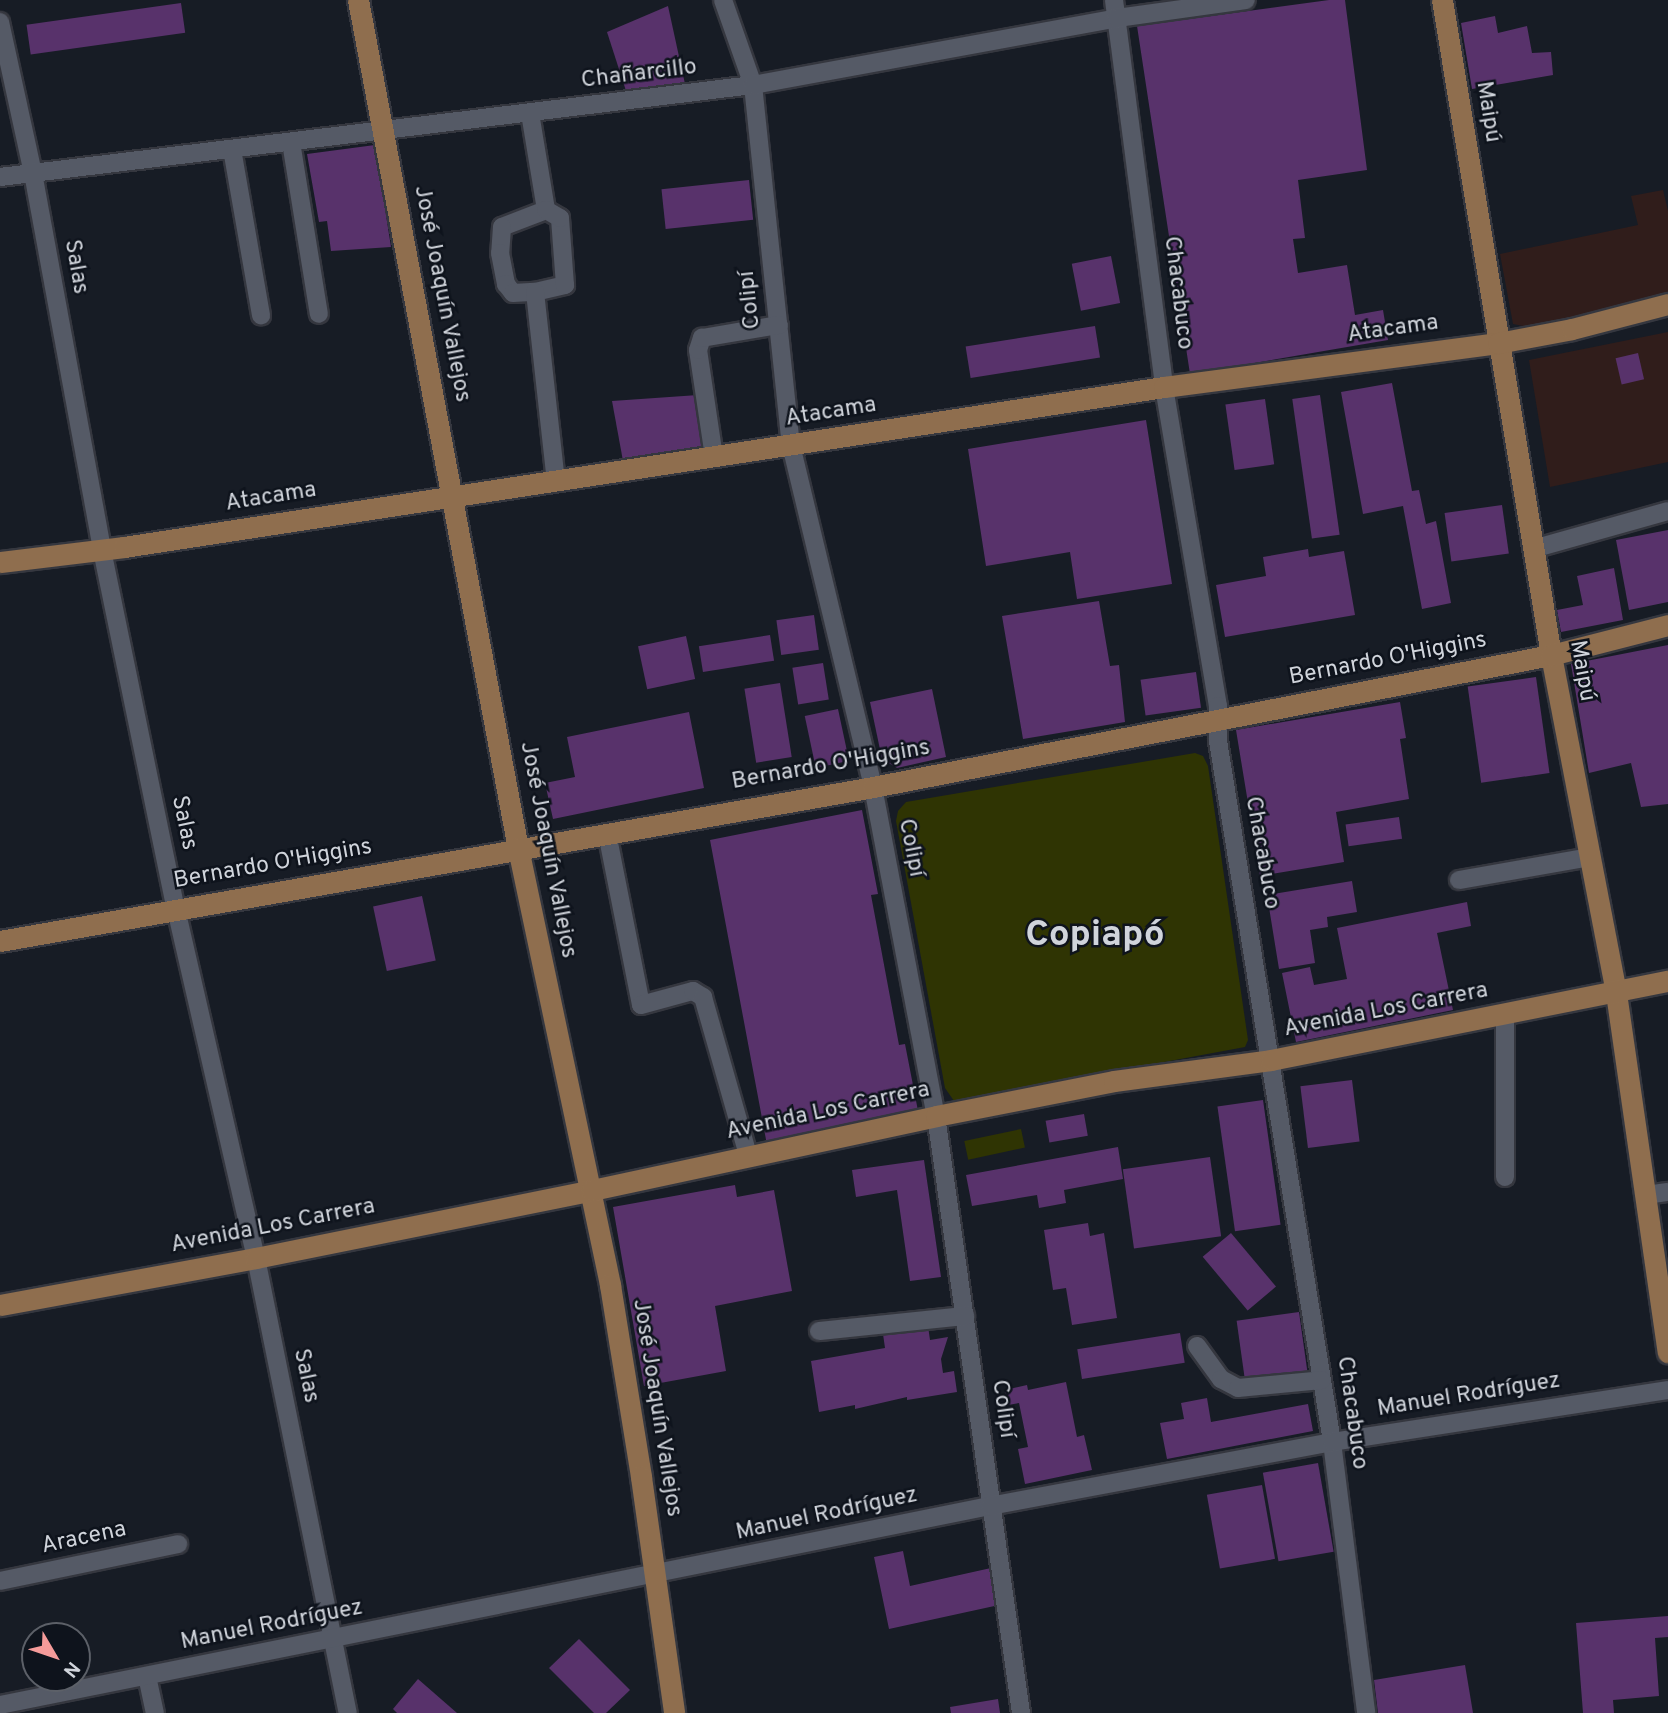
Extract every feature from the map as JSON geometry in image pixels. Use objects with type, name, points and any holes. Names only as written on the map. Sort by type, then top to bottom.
[{"type":"main road","name":"José Joaquín Vallejos","points":[[358,0],[518,848],[592,1190],[626,1379],[674,1713]]},
{"type":"main road","name":"Maipú","points":[[1441,0],[1551,655],[1616,993],[1668,1352]]},
{"type":"main road","name":"Atacama","points":[[0,562],[102,550],[1164,387],[1498,343],[1573,329],[1668,304]]},
{"type":"main road","name":"Bernardo O'Higgins","points":[[0,941],[873,787],[1551,655],[1668,625]]},
{"type":"main road","name":"Avenida Los Carrera","points":[[0,1305],[256,1258],[592,1190],[936,1115],[1114,1081],[1271,1060],[1668,981]]},
{"type":"street","name":"Colipí","points":[[723,0],[753,85],[791,445],[873,787],[936,1115],[1021,1713]]},
{"type":"street","name":"Chañarcillo","points":[[0,178],[753,85],[1116,9],[1246,0]]},
{"type":"street","name":"Chacabuco","points":[[1116,9],[1164,387],[1219,706],[1218,741],[1332,1442],[1366,1713]]},
{"type":"street","name":"Salas","points":[[0,22],[33,173],[102,550],[176,909],[256,1258],[348,1713]]},
{"type":"street","points":[[530,113],[546,210]]},
{"type":"street","points":[[291,142],[318,314]]},
{"type":"street","points":[[232,149],[261,316]]},
{"type":"street","points":[[546,210],[560,218],[565,285],[535,292],[513,293],[506,284],[500,253],[502,227],[546,210]]},
{"type":"street","points":[[535,292],[556,481]]},
{"type":"street","points":[[714,457],[698,350],[702,338],[779,325]]},
{"type":"street","points":[[1533,548],[1668,511]]},
{"type":"street","points":[[607,833],[641,1005],[693,991],[703,997],[748,1155]]},
{"type":"street","points":[[1459,880],[1589,857]]},
{"type":"street","points":[[1504,1177],[1505,1014]]},
{"type":"street","points":[[1646,1195],[1668,1192]]},
{"type":"street","points":[[819,1331],[965,1316]]},
{"type":"street","points":[[1197,1346],[1222,1379],[1238,1388],[1322,1380]]},
{"type":"street","name":"Manuel Rodríguez","points":[[0,1705],[990,1506],[1332,1442],[1668,1390]]},
{"type":"street","name":"Aracena","points":[[0,1581],[178,1544]]},
{"type":"street","points":[[146,1676],[155,1713]]},
{"type":"shaded area","points":[[1663,190],[1668,211],[1668,300],[1534,328],[1513,324],[1500,254],[1638,225],[1631,196]]},
{"type":"shaded area","points":[[1668,332],[1668,462],[1550,487],[1529,360]]},
{"type":"green space","points":[[1195,753],[1203,756],[1208,766],[1248,1040],[1245,1047],[954,1101],[945,1088],[896,821],[898,811],[906,802]]},
{"type":"green space","points":[[1021,1129],[1025,1148],[968,1160],[964,1141]]},
{"type":"building","points":[[1345,0],[1367,170],[1298,180],[1305,238],[1293,239],[1298,273],[1347,265],[1355,315],[1383,310],[1388,340],[1190,374],[1137,26]]},
{"type":"building","points":[[181,3],[185,33],[31,54],[27,25]]},
{"type":"building","points":[[668,6],[685,84],[627,94],[607,32]]},
{"type":"building","points":[[1495,16],[1498,33],[1527,26],[1532,53],[1551,52],[1553,75],[1472,89],[1461,23]]},
{"type":"building","points":[[375,145],[391,247],[331,251],[327,221],[319,222],[307,154]]},
{"type":"building","points":[[749,180],[753,220],[666,229],[661,189]]},
{"type":"building","points":[[1111,256],[1120,303],[1081,311],[1072,264]]},
{"type":"building","points":[[1095,326],[1100,358],[971,378],[966,346]]},
{"type":"building","points":[[1638,353],[1644,379],[1622,384],[1616,358]]},
{"type":"building","points":[[1392,383],[1412,491],[1419,490],[1426,524],[1436,521],[1451,603],[1422,609],[1403,506],[1363,514],[1341,392]]},
{"type":"building","points":[[698,395],[706,446],[623,461],[612,401]]},
{"type":"building","points":[[1320,395],[1340,535],[1312,539],[1292,399]]},
{"type":"building","points":[[1265,399],[1274,464],[1235,470],[1225,405]]},
{"type":"building","points":[[1146,420],[1172,584],[1077,599],[1070,552],[986,566],[968,449]]},
{"type":"building","points":[[1502,505],[1509,554],[1451,562],[1445,513]]},
{"type":"building","points":[[1668,530],[1668,602],[1629,610],[1616,540]]},
{"type":"building","points":[[1308,549],[1309,557],[1344,551],[1355,615],[1225,637],[1216,585],[1266,576],[1263,557]]},
{"type":"building","points":[[1614,568],[1623,620],[1561,632],[1557,610],[1583,605],[1577,576]]},
{"type":"building","points":[[1099,601],[1110,666],[1119,665],[1125,722],[1023,739],[1002,616]]},
{"type":"building","points":[[814,615],[819,650],[781,655],[776,620]]},
{"type":"building","points":[[770,635],[774,661],[703,672],[699,646]]},
{"type":"building","points":[[686,636],[695,679],[647,689],[638,646]]},
{"type":"building","points":[[1668,645],[1668,804],[1641,807],[1631,763],[1589,773],[1571,664]]},
{"type":"building","points":[[823,663],[829,700],[798,704],[792,668]]},
{"type":"building","points":[[1196,672],[1201,708],[1146,715],[1141,680]]},
{"type":"building","points":[[1536,677],[1549,773],[1481,783],[1468,687]]},
{"type":"building","points":[[780,683],[792,757],[756,763],[744,689]]},
{"type":"building","points":[[932,689],[946,757],[897,768],[882,759],[870,702]]},
{"type":"building","points":[[1400,702],[1406,738],[1400,739],[1409,799],[1336,812],[1344,862],[1260,876],[1236,730]]},
{"type":"building","points":[[838,709],[849,761],[816,768],[805,716]]},
{"type":"building","points":[[689,712],[704,788],[553,819],[545,783],[575,777],[567,737]]},
{"type":"building","points":[[862,810],[878,894],[871,895],[899,1045],[905,1044],[919,1116],[767,1145],[710,840]]},
{"type":"building","points":[[1399,817],[1402,839],[1349,846],[1346,825]]},
{"type":"building","points":[[1352,881],[1357,912],[1327,917],[1328,927],[1310,930],[1315,963],[1279,969],[1267,895]]},
{"type":"building","points":[[422,896],[436,961],[387,971],[373,906]]},
{"type":"building","points":[[1467,902],[1471,926],[1437,933],[1453,1010],[1296,1042],[1282,973],[1310,967],[1314,985],[1347,979],[1337,928]]},
{"type":"building","points":[[1352,1080],[1360,1142],[1308,1148],[1300,1086]]},
{"type":"building","points":[[1263,1100],[1281,1225],[1235,1231],[1217,1106]]},
{"type":"building","points":[[1084,1114],[1088,1136],[1049,1142],[1046,1121]]},
{"type":"building","points":[[1118,1147],[1123,1179],[1064,1190],[1066,1203],[1039,1208],[1037,1195],[972,1206],[966,1175]]},
{"type":"building","points":[[1210,1157],[1221,1236],[1134,1248],[1123,1169]]},
{"type":"building","points":[[924,1160],[941,1277],[910,1281],[897,1190],[856,1197],[852,1170]]},
{"type":"building","points":[[735,1185],[737,1197],[774,1190],[792,1291],[715,1306],[726,1371],[644,1386],[613,1207]]},
{"type":"building","points":[[1088,1223],[1090,1236],[1104,1233],[1117,1318],[1072,1325],[1066,1288],[1053,1290],[1044,1230]]},
{"type":"building","points":[[1231,1233],[1276,1287],[1248,1310],[1203,1257]]},
{"type":"building","points":[[1299,1312],[1308,1377],[1246,1386],[1237,1321]]},
{"type":"building","points":[[928,1326],[930,1340],[948,1337],[941,1359],[943,1373],[954,1371],[957,1392],[907,1400],[907,1397],[855,1409],[855,1405],[819,1412],[811,1361],[885,1348],[883,1334]]},
{"type":"building","points":[[1180,1333],[1185,1363],[1082,1379],[1077,1349]]},
{"type":"building","points":[[1066,1382],[1077,1437],[1084,1435],[1092,1470],[1025,1484],[1018,1449],[1028,1447],[1019,1403],[1008,1405],[1005,1390],[1027,1385],[1028,1390]]},
{"type":"building","points":[[1207,1398],[1211,1422],[1308,1404],[1313,1431],[1167,1459],[1160,1423],[1184,1419],[1181,1403]]},
{"type":"building","points":[[1318,1463],[1334,1552],[1278,1561],[1263,1473]]},
{"type":"building","points":[[1262,1485],[1275,1559],[1220,1569],[1207,1495]]},
{"type":"building","points":[[903,1551],[910,1586],[991,1568],[999,1605],[889,1629],[874,1557]]},
{"type":"building","points":[[1668,1616],[1668,1637],[1655,1638],[1659,1696],[1613,1700],[1614,1713],[1583,1713],[1576,1623]]},
{"type":"building","points":[[579,1639],[630,1690],[606,1713],[594,1713],[549,1668]]},
{"type":"building","points":[[1465,1665],[1473,1713],[1378,1713],[1374,1680]]},
{"type":"building","points":[[418,1679],[457,1713],[397,1713],[393,1709]]},
{"type":"building","points":[[998,1699],[1000,1713],[951,1713],[950,1707]]},
{"type":"district","name":"Copiapó","points":[[1095,936]]}]
